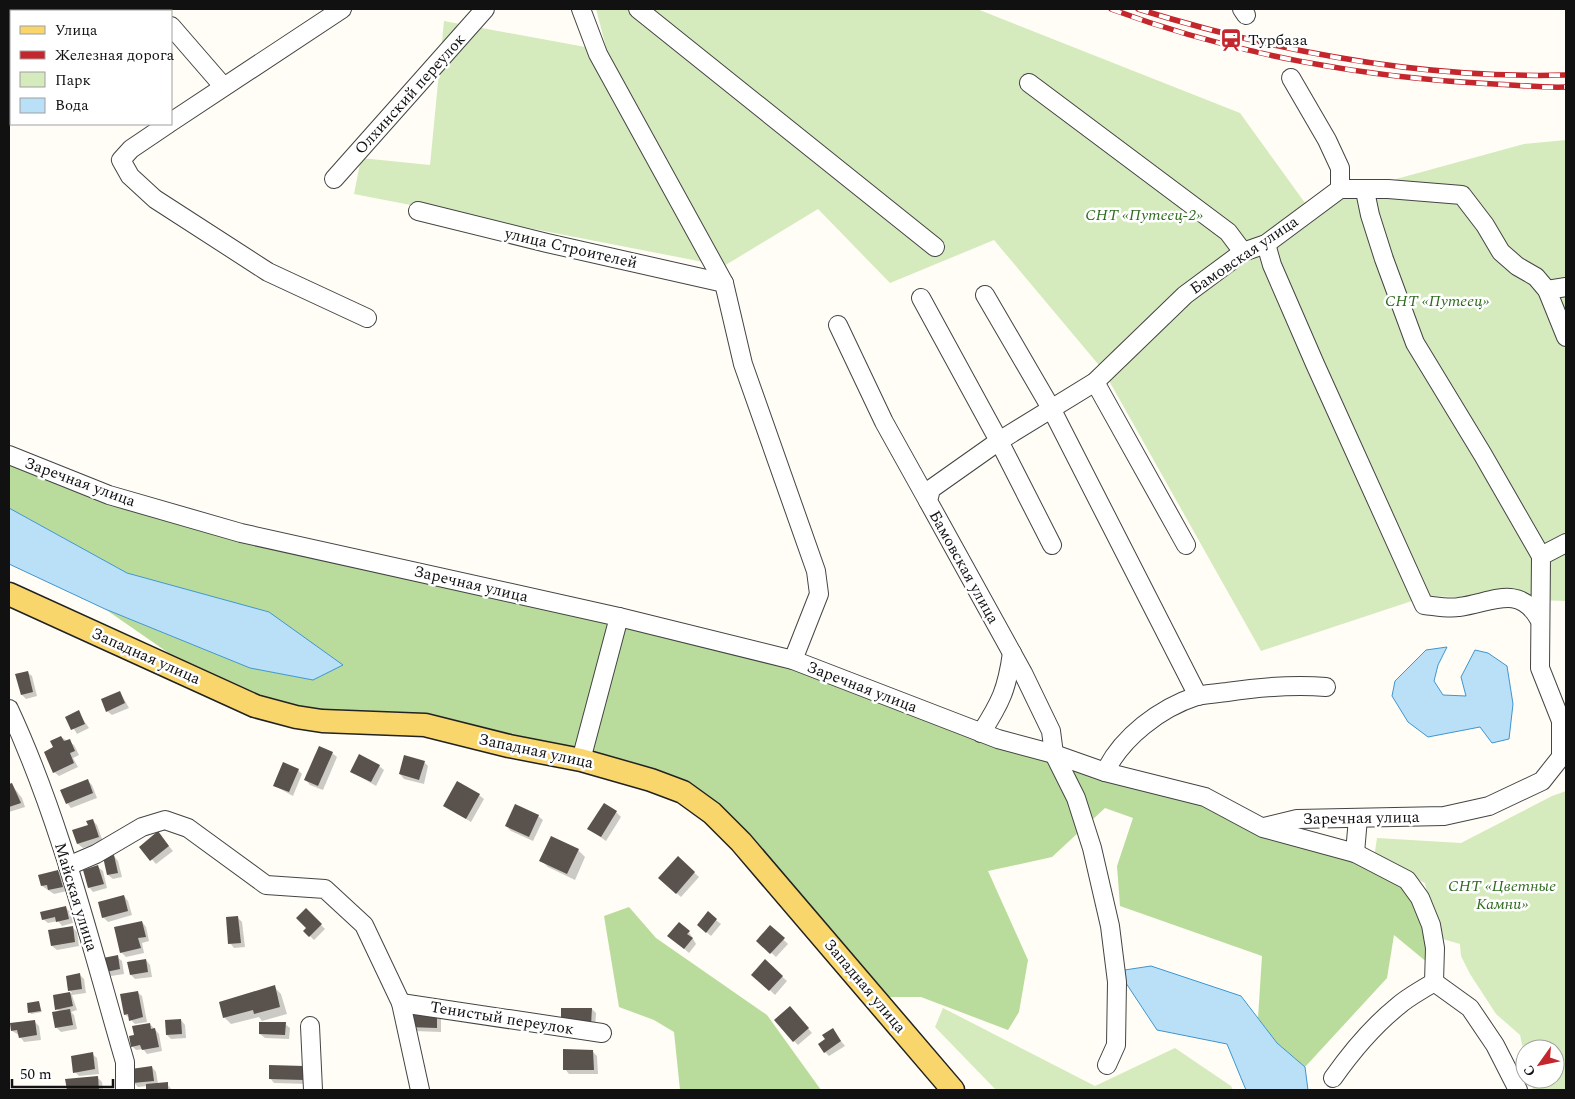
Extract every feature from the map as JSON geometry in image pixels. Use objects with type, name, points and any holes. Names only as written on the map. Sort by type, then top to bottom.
[{"type":"main road","name":"Западная улица","points":[[9,594],[255,706],[296,718],[322,721],[425,725],[509,746],[581,760],[651,780],[683,792],[712,813],[741,842],[953,1090]]},
{"type":"street","points":[[172,122],[223,86],[342,9]]},
{"type":"street","name":"Олхинский переулок","points":[[334,179],[485,9]]},
{"type":"street","points":[[581,9],[598,54],[724,283],[743,364],[816,571],[819,594],[793,660]]},
{"type":"street","points":[[638,9],[935,248]]},
{"type":"street","points":[[172,27],[223,86]]},
{"type":"street","points":[[1291,78],[1327,140],[1340,168],[1340,189],[1365,191],[1388,189],[1462,195],[1485,225],[1502,252],[1517,266],[1536,278],[1546,290],[1566,337]]},
{"type":"street","points":[[1029,83],[1228,232],[1243,252]]},
{"type":"street","points":[[167,125],[131,149],[122,160],[130,176],[155,199],[268,272],[367,318]]},
{"type":"street","name":"Бамовская улица","points":[[1107,1065],[1116,1045],[1118,1018],[1117,982],[1110,926],[1092,848],[1076,798],[1054,754],[1051,730],[1012,652],[928,501],[931,489],[999,441],[1095,382],[1185,295],[1243,252],[1266,244],[1340,189]]},
{"type":"street","points":[[1365,191],[1381,250],[1415,343],[1541,556],[1566,543]]},
{"type":"street","name":"улица Строителей","points":[[418,210],[547,243],[724,283]]},
{"type":"street","points":[[1266,244],[1272,265],[1314,364],[1424,605],[1457,608],[1512,596],[1524,601],[1533,608],[1539,619]]},
{"type":"street","points":[[1546,290],[1566,287]]},
{"type":"street","points":[[986,295],[1052,410],[1198,696]]},
{"type":"street","points":[[921,298],[999,441],[1052,545]]},
{"type":"street","points":[[838,325],[884,422],[928,501]]},
{"type":"street","points":[[1095,382],[1186,545]]},
{"type":"street","name":"Заречная улица","points":[[9,455],[109,495],[241,533],[619,617],[793,660],[981,733],[1054,754],[1105,772],[1205,797],[1263,828],[1297,819],[1444,816],[1489,806],[1542,781],[1563,754],[1561,721],[1540,668],[1541,556]]},
{"type":"street","points":[[581,760],[619,617]]},
{"type":"street","points":[[981,733],[1000,705],[1008,683],[1012,652]]},
{"type":"street","points":[[1105,772],[1113,755],[1140,730],[1167,709],[1198,696],[1296,684],[1326,687]]},
{"type":"street","name":"Майская улица","points":[[9,709],[25,744],[68,866],[124,1062],[125,1090]]},
{"type":"street","points":[[1355,853],[1358,818]]},
{"type":"street","points":[[68,866],[96,854],[142,827],[164,820],[188,828],[266,885],[325,889],[364,925],[401,1002],[420,1090]]},
{"type":"street","points":[[1263,828],[1355,853],[1408,880],[1420,898],[1431,925],[1435,948],[1434,982]]},
{"type":"street","points":[[1333,1078],[1356,1044],[1399,1004],[1434,982]]},
{"type":"street","points":[[1434,982],[1470,1008],[1495,1045],[1518,1090]]},
{"type":"street","name":"Тенистый переулок","points":[[401,1002],[602,1034]]},
{"type":"street","points":[[310,1026],[313,1090]]},
{"type":"green space","name":"СНТ «Путеец-2»","points":[[596,9],[977,9],[1240,113],[1313,214],[1345,193],[1524,144],[1566,140],[1566,601],[1427,596],[1261,651],[1103,370],[994,240],[890,283],[818,209],[724,266],[354,194],[361,158],[430,165],[444,21],[607,51]]},
{"type":"green space","points":[[9,455],[109,495],[793,660],[1355,853],[1420,898],[1434,968],[1394,935],[1387,978],[1305,1067],[1277,1043],[1258,1018],[1262,956],[1120,906],[1117,866],[1133,818],[1105,808],[1052,857],[988,871],[1028,960],[1019,1012],[1008,1030],[921,997],[874,997],[712,813],[581,760],[353,723],[222,690],[105,609],[250,668],[313,680],[269,612],[127,573],[9,508]]},
{"type":"green space","name":"СНТ «Цветные Камни»","points":[[1566,791],[1566,1090],[1533,1090],[1565,1089],[1565,1039],[1521,1039],[1520,1035],[1496,1014],[1470,974],[1461,956],[1460,944],[1436,937],[1425,883],[1374,858],[1377,838],[1461,843],[1552,796]]},
{"type":"green space","points":[[629,907],[656,938],[767,1015],[821,1090],[680,1090],[674,1032],[654,1020],[619,1007],[604,916]]},
{"type":"green space","points":[[943,1008],[1095,1086],[1175,1048],[1231,1086],[1233,1090],[996,1090],[935,1027]]},
{"type":"water","points":[[9,508],[127,573],[269,612],[343,665],[313,680],[250,668],[105,609],[9,564]]},
{"type":"water","points":[[1447,647],[1438,665],[1434,681],[1443,695],[1466,696],[1461,677],[1475,650],[1488,653],[1507,666],[1513,704],[1509,739],[1492,743],[1480,727],[1428,737],[1408,722],[1392,696],[1395,681],[1426,650]]},
{"type":"water","points":[[1151,966],[1241,996],[1277,1043],[1305,1067],[1308,1090],[1246,1090],[1227,1044],[1157,1030],[1118,971]]},
{"type":"building","points":[[28,671],[33,692],[21,695],[15,674]]},
{"type":"building","points":[[120,691],[125,703],[106,712],[101,699]]},
{"type":"building","points":[[79,710],[85,724],[71,730],[65,717]]},
{"type":"building","points":[[61,736],[64,741],[70,739],[75,751],[70,753],[74,763],[53,773],[44,752],[53,747],[50,741]]},
{"type":"building","points":[[319,746],[333,752],[318,786],[304,780]]},
{"type":"building","points":[[359,754],[380,765],[371,782],[350,772]]},
{"type":"building","points":[[404,755],[425,761],[419,780],[399,774]]},
{"type":"building","points":[[283,762],[299,769],[289,792],[273,786]]},
{"type":"building","points":[[88,779],[93,793],[66,804],[60,790]]},
{"type":"building","points":[[457,781],[480,794],[466,819],[443,806]]},
{"type":"building","points":[[12,783],[21,803],[9,807],[9,784]]},
{"type":"building","points":[[604,803],[617,811],[601,837],[587,829]]},
{"type":"building","points":[[515,804],[539,815],[529,837],[505,826]]},
{"type":"building","points":[[93,819],[99,837],[77,844],[72,830],[88,825],[86,821]]},
{"type":"building","points":[[158,831],[169,846],[150,861],[139,847]]},
{"type":"building","points":[[551,836],[579,849],[567,874],[539,861]]},
{"type":"building","points":[[114,855],[118,873],[107,875],[103,857]]},
{"type":"building","points":[[678,856],[695,872],[676,894],[658,878]]},
{"type":"building","points":[[98,865],[104,884],[88,888],[83,870]]},
{"type":"building","points":[[58,870],[63,887],[48,890],[47,885],[41,886],[38,875]]},
{"type":"building","points":[[124,895],[128,911],[102,918],[98,902]]},
{"type":"building","points":[[66,906],[69,919],[56,922],[55,917],[42,920],[40,912]]},
{"type":"building","points":[[306,908],[322,924],[309,937],[303,931],[306,928],[296,918]]},
{"type":"building","points":[[708,911],[717,919],[706,933],[697,925]]},
{"type":"building","points":[[238,916],[241,943],[228,944],[226,917]]},
{"type":"building","points":[[142,921],[146,937],[138,938],[141,948],[120,953],[114,927]]},
{"type":"building","points":[[679,922],[690,931],[687,934],[693,938],[684,949],[667,936]]},
{"type":"building","points":[[770,925],[785,938],[770,954],[756,941]]},
{"type":"building","points":[[73,926],[75,942],[51,946],[48,930]]},
{"type":"building","points":[[118,955],[120,969],[106,972],[103,958]]},
{"type":"building","points":[[146,959],[148,972],[130,975],[127,962]]},
{"type":"building","points":[[765,959],[783,976],[769,991],[751,975]]},
{"type":"building","points":[[80,973],[82,989],[68,991],[66,976]]},
{"type":"building","points":[[275,985],[280,1007],[254,1014],[253,1010],[223,1018],[219,1002]]},
{"type":"building","points":[[138,991],[143,1017],[129,1021],[128,1014],[124,1015],[120,994]]},
{"type":"building","points":[[70,992],[73,1006],[55,1010],[53,995]]},
{"type":"building","points":[[39,1001],[41,1011],[28,1013],[27,1003]]},
{"type":"building","points":[[790,1006],[809,1028],[793,1042],[774,1020]]},
{"type":"building","points":[[561,1008],[592,1008],[591,1025],[561,1024]]},
{"type":"building","points":[[70,1009],[73,1025],[55,1028],[52,1012]]},
{"type":"building","points":[[408,1011],[437,1011],[437,1028],[408,1027]]},
{"type":"building","points":[[181,1019],[182,1034],[166,1035],[165,1020]]},
{"type":"building","points":[[35,1020],[37,1035],[19,1038],[17,1030],[11,1031],[10,1023]]},
{"type":"building","points":[[259,1022],[286,1022],[285,1035],[259,1034]]},
{"type":"building","points":[[150,1023],[151,1029],[155,1028],[159,1047],[142,1050],[140,1045],[131,1047],[129,1036],[134,1035],[132,1026]]},
{"type":"building","points":[[833,1028],[841,1041],[824,1053],[818,1044],[825,1039],[822,1035]]},
{"type":"building","points":[[563,1049],[593,1050],[594,1070],[563,1070]]},
{"type":"building","points":[[93,1052],[95,1069],[73,1073],[71,1056]]},
{"type":"building","points":[[269,1065],[304,1066],[304,1080],[269,1079]]},
{"type":"building","points":[[152,1066],[154,1081],[133,1083],[131,1069]]},
{"type":"building","points":[[98,1076],[99,1090],[67,1090],[65,1079]]},
{"type":"building","points":[[168,1082],[168,1090],[146,1090],[146,1084]]},
{"type":"railway","points":[[1111,9],[1204,39],[1300,61],[1397,76],[1445,81],[1566,87]]},
{"type":"railway","points":[[1138,9],[1243,38],[1350,60],[1458,72],[1566,75]]},
{"type":"place","name":"Турбаза","points":[[1231,40]]},
{"type":"park label","name":"СНТ «Путеец»","points":[[1437,301]]}]
